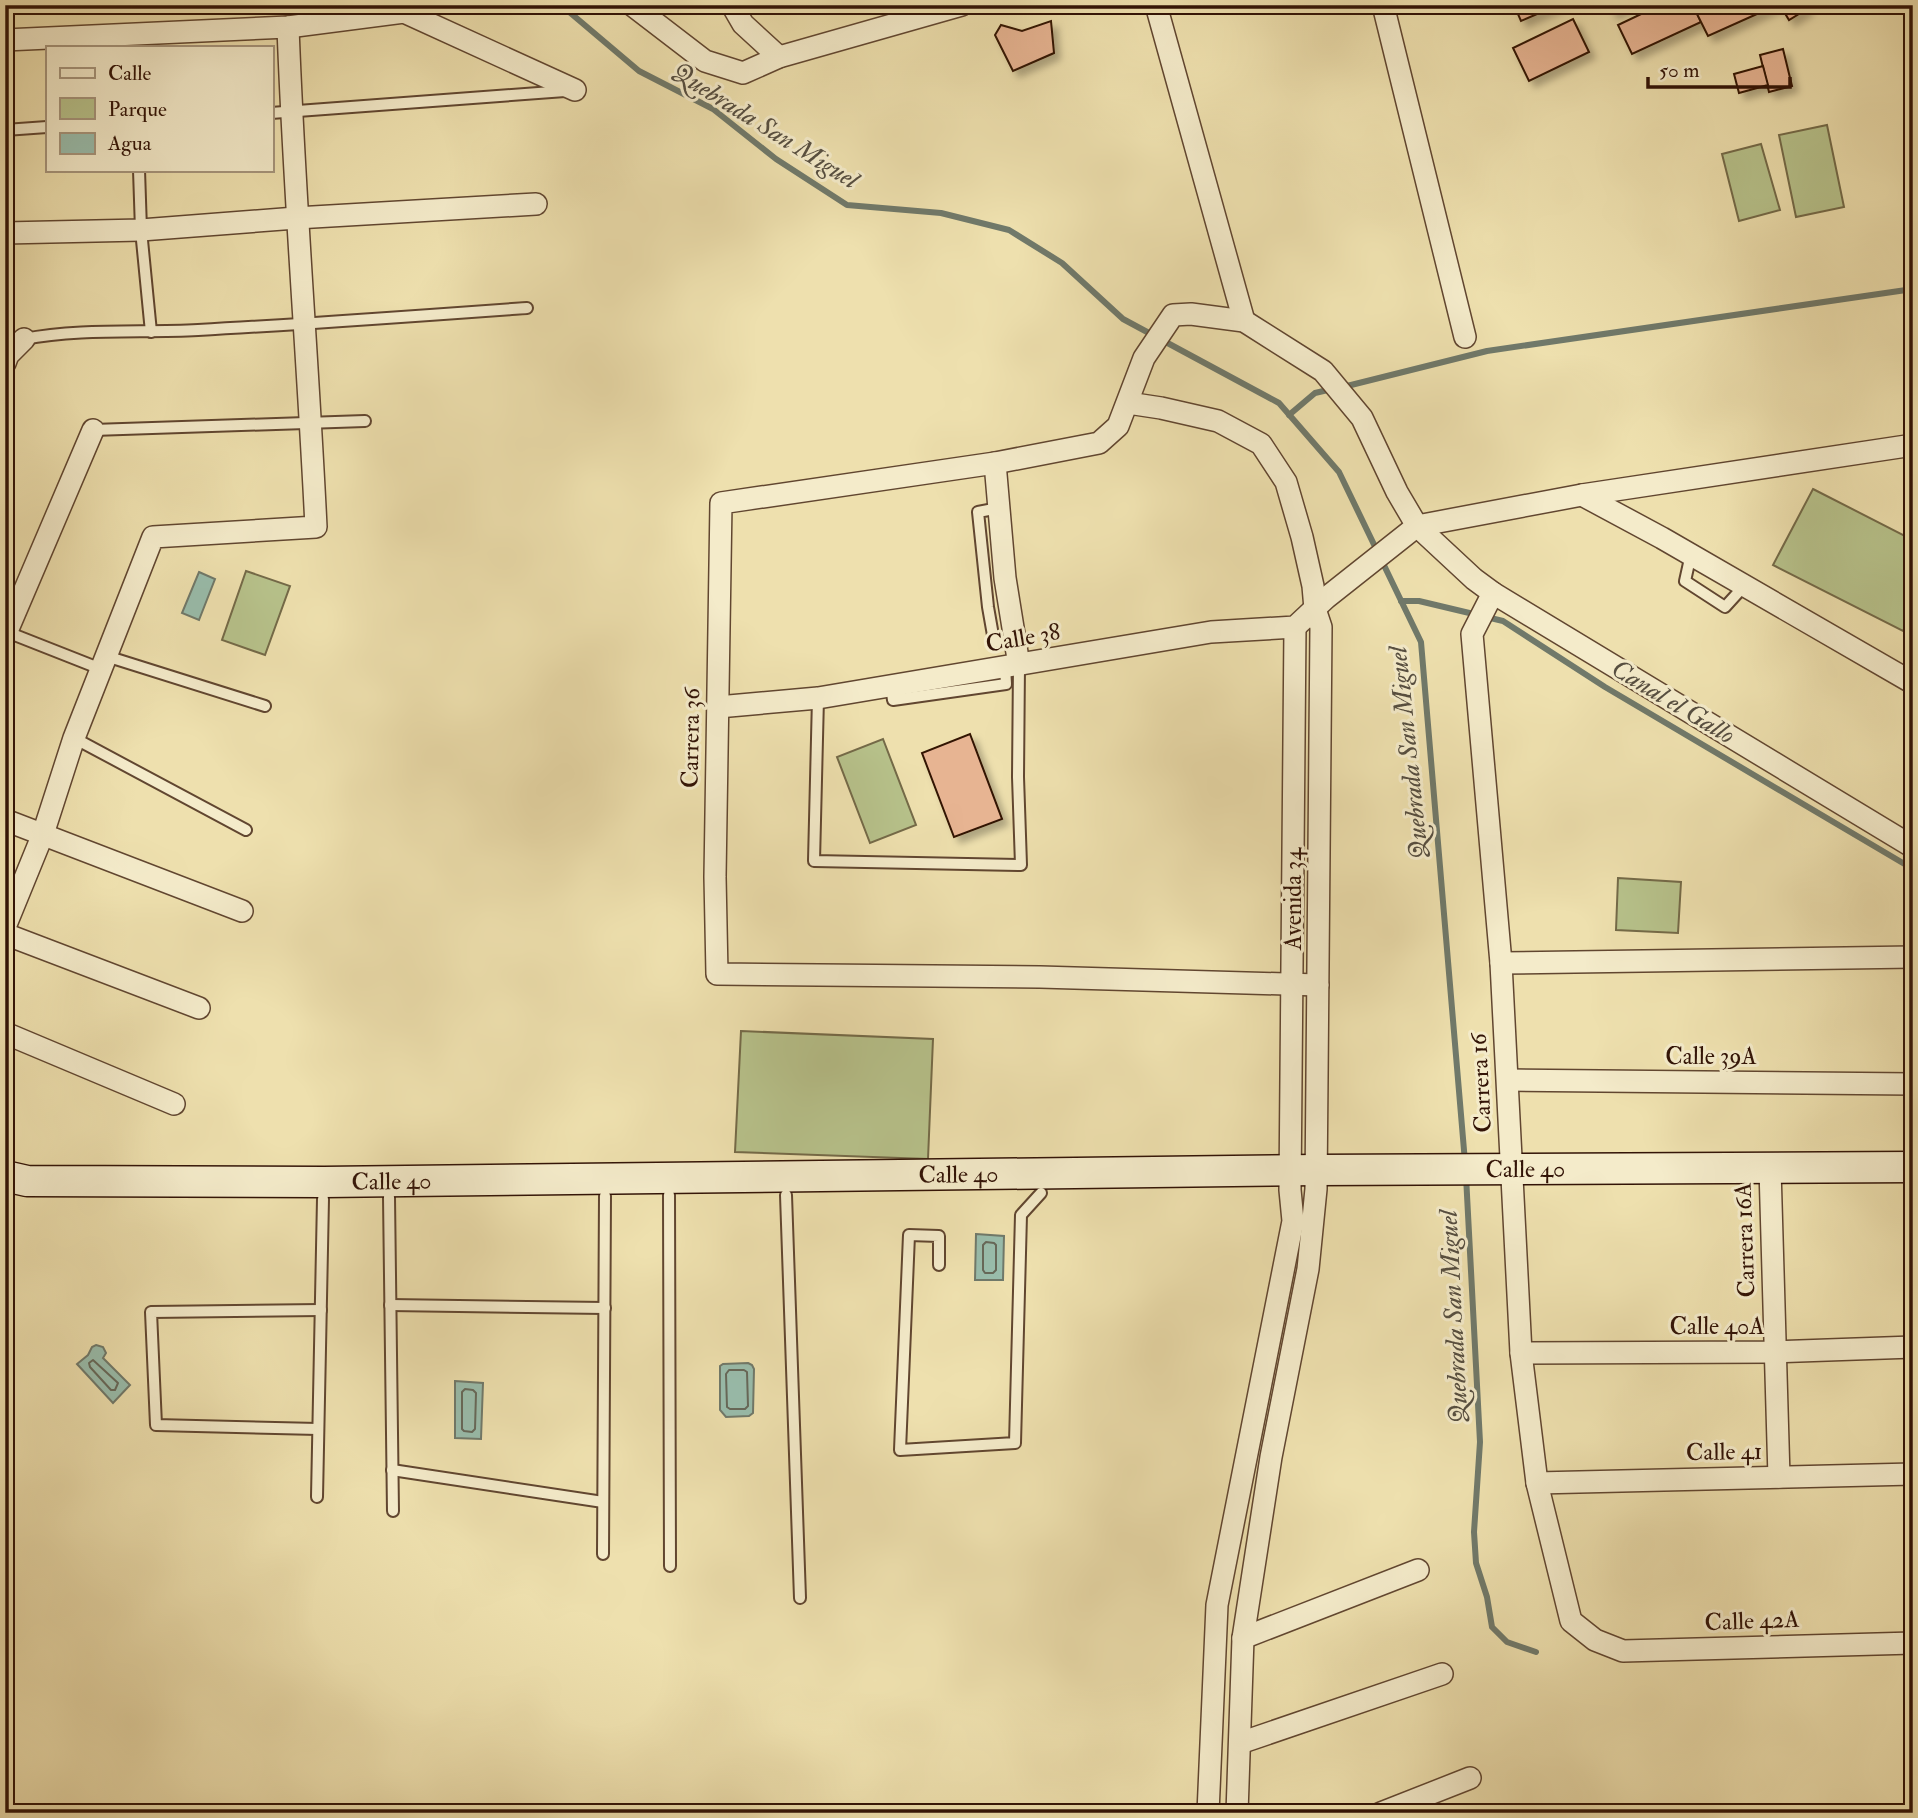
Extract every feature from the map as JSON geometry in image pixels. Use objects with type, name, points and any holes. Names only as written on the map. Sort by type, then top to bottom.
[{"type":"main road","name":"Calle 40","points":[[1770,1178],[1913,1167]]},
{"type":"main road","name":"Calle 40","points":[[5,1176],[27,1181],[324,1190],[389,1197],[605,1187]]},
{"type":"main road","name":"Calle 40","points":[[5,1192],[27,1197],[324,1190],[1432,1179],[1770,1178],[1913,1185]]},
{"type":"main road","name":"Calle 40","points":[[668,1186],[786,1195],[874,1185]]},
{"type":"street","points":[[632,5],[705,61],[743,73],[779,57],[962,5]]},
{"type":"street","points":[[732,5],[743,24],[779,57]]},
{"type":"street","points":[[1156,5],[1244,321]]},
{"type":"street","points":[[1383,5],[1465,337]]},
{"type":"street","points":[[5,40],[133,41],[288,27],[404,12],[575,90]]},
{"type":"street","points":[[5,928],[43,834],[74,738],[153,537],[316,527],[305,324],[296,218],[281,113],[288,27]]},
{"type":"street","points":[[5,233],[141,230],[536,204]]},
{"type":"street","points":[[1012,666],[1016,641],[1005,578],[995,463],[1099,443],[1118,426],[1144,358],[1173,315],[1191,314],[1244,321],[1325,374],[1358,413],[1374,442],[1412,530],[1474,579],[1489,600],[1913,847]]},
{"type":"street","points":[[5,363],[8,355],[23,339]]},
{"type":"street","name":"Avenida 34","points":[[1128,403],[1218,421],[1261,444],[1286,482],[1320,604],[1318,985],[1303,1180]]},
{"type":"street","points":[[6,634],[13,598],[93,430]]},
{"type":"street","points":[[1295,627],[1412,530],[1582,495],[1913,445]]},
{"type":"street","name":"Carrera 36","points":[[995,463],[721,503],[716,974],[1293,982]]},
{"type":"street","points":[[1582,495],[1691,554],[1913,683]]},
{"type":"street","name":"Carrera 16","points":[[1489,600],[1472,634],[1501,963],[1508,1080],[1503,1179],[1537,1483],[1571,1621],[1595,1640]]},
{"type":"street","name":"Avenida 34","points":[[1295,627],[1293,982],[1303,1180]]},
{"type":"street","name":"Calle 38","points":[[718,707],[818,698],[891,687],[1211,632],[1295,627]]},
{"type":"street","points":[[5,820],[242,911]]},
{"type":"street","points":[[5,934],[199,1008]]},
{"type":"street","points":[[1501,963],[1913,957]]},
{"type":"street","points":[[1293,982],[1318,985]]},
{"type":"street","points":[[5,1033],[174,1104]]},
{"type":"street","name":"Calle 39A","points":[[1508,1080],[1913,1084]]},
{"type":"street","name":"Carrera 16A","points":[[1770,1178],[1779,1477]]},
{"type":"street","points":[[1237,1813],[1243,1638],[1271,1457],[1308,1269],[1303,1180]]},
{"type":"street","points":[[1208,1813],[1217,1605],[1303,1180]]},
{"type":"street","name":"Calle 40A","points":[[1521,1353],[1774,1352],[1913,1347]]},
{"type":"street","name":"Calle 41","points":[[1537,1483],[1913,1474]]},
{"type":"street","points":[[1243,1638],[1418,1570]]},
{"type":"street","name":"Calle 42A","points":[[1595,1640],[1623,1651],[1913,1643]]},
{"type":"street","points":[[1240,1743],[1442,1674]]},
{"type":"street","points":[[1381,1813],[1470,1778]]},
{"type":"lane","points":[[281,113],[575,90]]},
{"type":"lane","points":[[5,130],[46,127]]},
{"type":"lane","points":[[139,172],[150,332]]},
{"type":"lane","points":[[23,339],[46,335],[305,324],[527,308]]},
{"type":"lane","points":[[93,430],[365,421]]},
{"type":"lane","points":[[6,634],[265,706]]},
{"type":"lane","points":[[818,698],[814,861],[1021,865],[1012,666]]},
{"type":"lane","points":[[74,738],[246,830]]},
{"type":"lane","points":[[939,1265],[939,1237],[909,1236],[900,1450],[1015,1443],[1021,1215],[1041,1184]]},
{"type":"lane","points":[[668,1186],[670,1566]]},
{"type":"lane","points":[[603,1554],[605,1187]]},
{"type":"lane","points":[[317,1497],[324,1190]]},
{"type":"lane","points":[[786,1195],[800,1598]]},
{"type":"lane","points":[[389,1197],[393,1511]]},
{"type":"lane","points":[[390,1304],[605,1308]]},
{"type":"lane","points":[[318,1429],[156,1425],[151,1311],[321,1310]]},
{"type":"lane","points":[[392,1470],[603,1502]]},
{"type":"green space","points":[[1827,125],[1844,207],[1796,217],[1779,135]]},
{"type":"green space","points":[[1761,144],[1780,210],[1739,221],[1722,154]]},
{"type":"green space","points":[[1813,489],[1913,540],[1913,612],[1903,631],[1773,565]]},
{"type":"green space","points":[[246,571],[290,586],[265,655],[222,640]]},
{"type":"green space","points":[[883,739],[916,825],[870,843],[837,757]]},
{"type":"green space","points":[[1618,878],[1681,882],[1678,933],[1616,930]]},
{"type":"green space","points":[[741,1031],[933,1039],[928,1159],[735,1152]]},
{"type":"water","points":[[199,572],[215,579],[199,620],[182,613]]},
{"type":"water","points":[[976,1234],[1004,1236],[1003,1280],[975,1280]]},
{"type":"water","points":[[96,1345],[103,1347],[106,1353],[103,1358],[130,1385],[113,1403],[77,1364]]},
{"type":"water","points":[[748,1363],[754,1369],[753,1413],[749,1416],[726,1417],[720,1410],[720,1366]]},
{"type":"water","points":[[455,1381],[483,1383],[481,1439],[455,1438]]},
{"type":"building","points":[[1514,5],[1558,5],[1521,21]]},
{"type":"building","points":[[1608,5],[1629,5],[1612,13]]},
{"type":"building","points":[[1660,5],[1693,5],[1701,22],[1632,54],[1618,25]]},
{"type":"building","points":[[1716,5],[1777,5],[1708,36],[1697,14]]},
{"type":"building","points":[[1780,5],[1805,5],[1807,9],[1789,20]]},
{"type":"building","points":[[1573,19],[1589,52],[1529,81],[1513,48]]},
{"type":"building","points":[[1051,21],[1054,53],[1013,71],[995,35],[1001,25],[1022,31]]},
{"type":"building","points":[[1783,49],[1792,86],[1769,92],[1760,55]]},
{"type":"building","points":[[1763,66],[1768,85],[1739,93],[1734,74]]},
{"type":"building","points":[[1913,83],[1913,116],[1906,85]]},
{"type":"building","points":[[970,734],[1002,819],[954,837],[922,753]]},
{"type":"waterway","name":"Quebrada San Miguel","points":[[561,5],[639,71],[713,109],[776,159],[847,205],[941,213],[1009,230],[1062,263],[1123,319],[1279,403],[1339,472],[1421,642],[1465,1162]]},
{"type":"waterway","points":[[1343,387],[1487,351],[1913,289]]},
{"type":"waterway","points":[[1289,415],[1315,393],[1332,389]]},
{"type":"waterway","name":"Canal el Gallo","points":[[1401,601],[1419,601],[1503,621],[1605,687],[1913,869]]},
{"type":"waterway","name":"Quebrada San Miguel","points":[[1466,1176],[1480,1442],[1474,1532],[1476,1563],[1487,1597],[1492,1627],[1507,1642],[1536,1652]]}]
